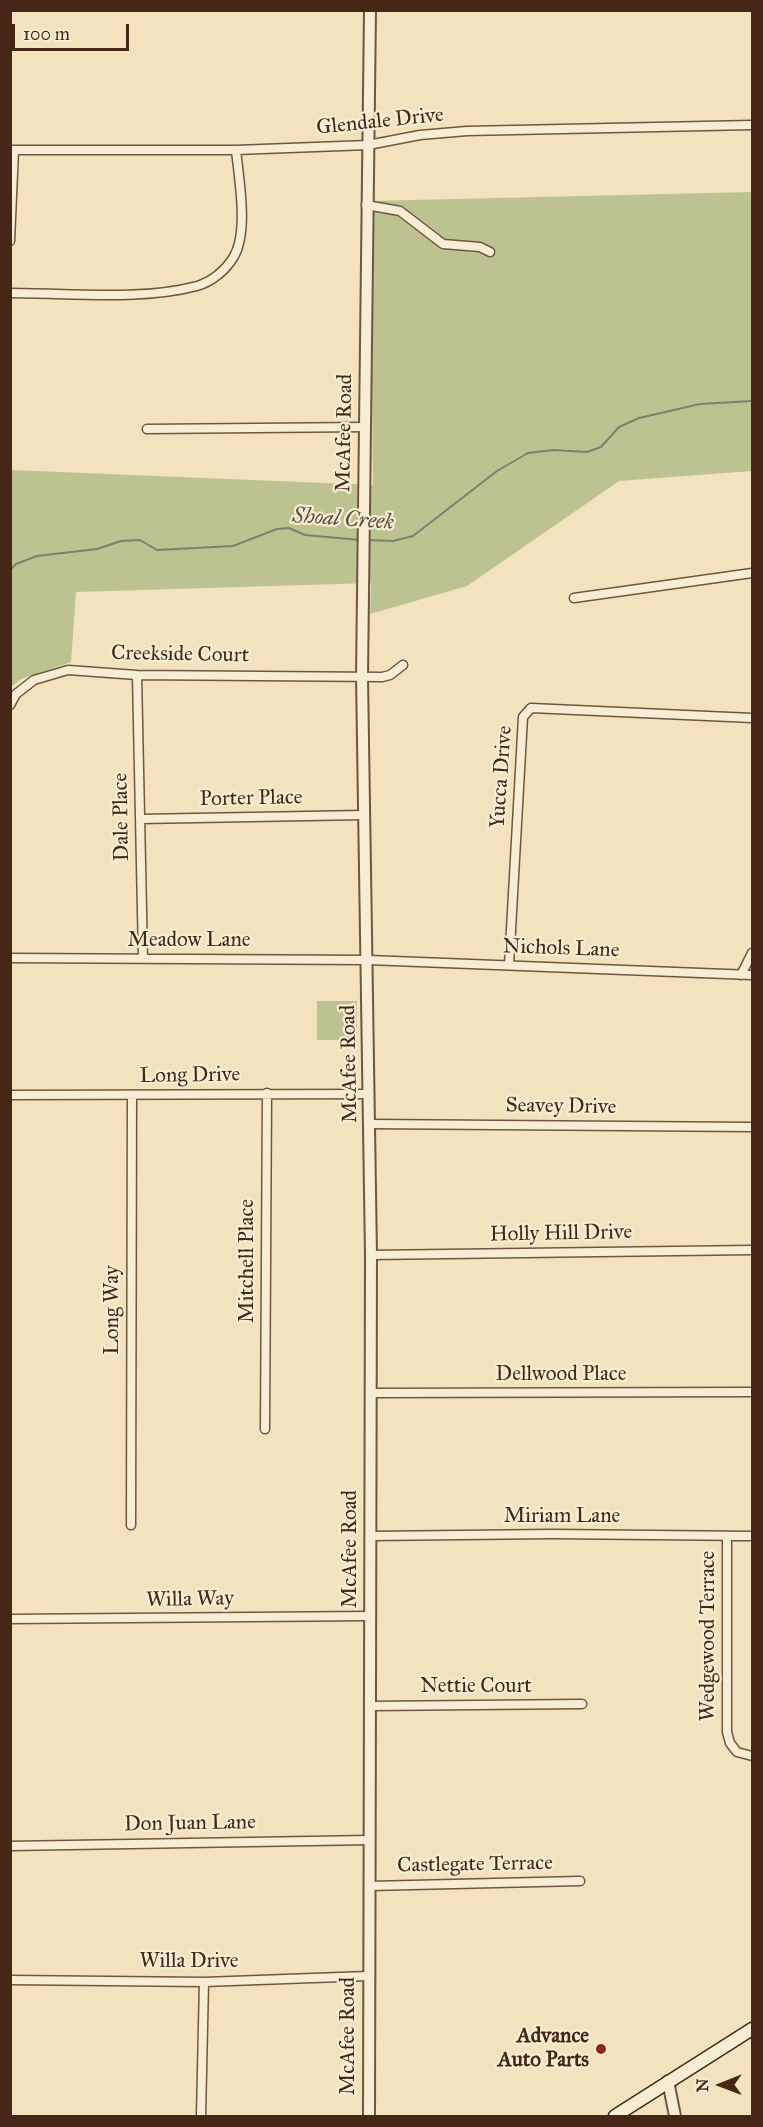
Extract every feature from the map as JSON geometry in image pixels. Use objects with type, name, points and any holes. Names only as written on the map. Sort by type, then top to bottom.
[{"type":"main road","points":[[615,2116],[753,2029]]},
{"type":"street","name":"McAfee Road","points":[[369,2116],[371,1255],[362,677],[370,10]]},
{"type":"street","name":"Glendale Drive","points":[[12,150],[236,150],[368,145],[420,135],[467,131],[753,125]]},
{"type":"street","points":[[10,241],[12,150]]},
{"type":"street","points":[[10,293],[126,294],[175,290],[199,285],[217,276],[233,258],[241,235],[236,150]]},
{"type":"street","points":[[366,205],[400,211],[443,244],[480,246],[490,252]]},
{"type":"street","points":[[147,429],[365,427]]},
{"type":"street","points":[[574,598],[753,573]]},
{"type":"street","name":"Creekside Court","points":[[10,705],[16,694],[25,686],[45,675],[80,670],[137,675],[362,677],[390,675],[403,664]]},
{"type":"street","name":"Dale Place","points":[[137,675],[143,958]]},
{"type":"street","name":"Yucca Drive","points":[[509,965],[523,717],[531,708],[753,718]]},
{"type":"street","name":"Porter Place","points":[[140,819],[363,815]]},
{"type":"street","points":[[741,975],[753,953]]},
{"type":"street","name":"Meadow Lane","points":[[10,958],[368,960]]},
{"type":"street","name":"Nichols Lane","points":[[368,960],[753,975]]},
{"type":"street","name":"Mitchell Place","points":[[265,1429],[267,1093]]},
{"type":"street","name":"Long Drive","points":[[10,1095],[369,1094]]},
{"type":"street","name":"Long Way","points":[[131,1525],[132,1095]]},
{"type":"street","name":"Seavey Drive","points":[[370,1124],[753,1127]]},
{"type":"street","name":"Holly Hill Drive","points":[[371,1255],[753,1250]]},
{"type":"street","name":"Dellwood Place","points":[[370,1393],[753,1392]]},
{"type":"street","name":"Miriam Lane","points":[[370,1536],[552,1534],[753,1536]]},
{"type":"street","name":"Wedgewood Terrace","points":[[727,1537],[727,1731],[730,1743],[737,1752],[753,1756]]},
{"type":"street","name":"Willa Way","points":[[10,1619],[370,1616]]},
{"type":"street","name":"Nettie Court","points":[[371,1706],[582,1704]]},
{"type":"street","name":"Don Juan Lane","points":[[10,1846],[370,1840]]},
{"type":"street","name":"Castlegate Terrace","points":[[370,1886],[580,1881]]},
{"type":"street","name":"Willa Drive","points":[[10,1980],[204,1982],[368,1976]]},
{"type":"street","points":[[201,2116],[204,1982]]},
{"type":"street","points":[[668,2081],[675,2116]]},
{"type":"green space","points":[[752,192],[752,471],[619,481],[467,586],[370,614],[371,583],[76,592],[71,662],[21,679],[11,687],[11,470],[373,485],[370,201]]},
{"type":"green space","points":[[317,1001],[357,1001],[357,1040],[317,1040]]},
{"type":"waterway","name":"Shoal Creek","points":[[368,540],[393,541],[413,536],[497,471],[528,453],[553,450],[587,452],[601,447],[619,427],[639,418],[700,404],[752,401]]},
{"type":"waterway","name":"Shoal Creek","points":[[10,570],[16,564],[37,556],[97,549],[121,541],[140,540],[157,550],[233,546],[277,529],[289,528],[305,535],[360,540]]},
{"type":"place","name":"Advance Auto Parts","points":[[601,2049]]}]
